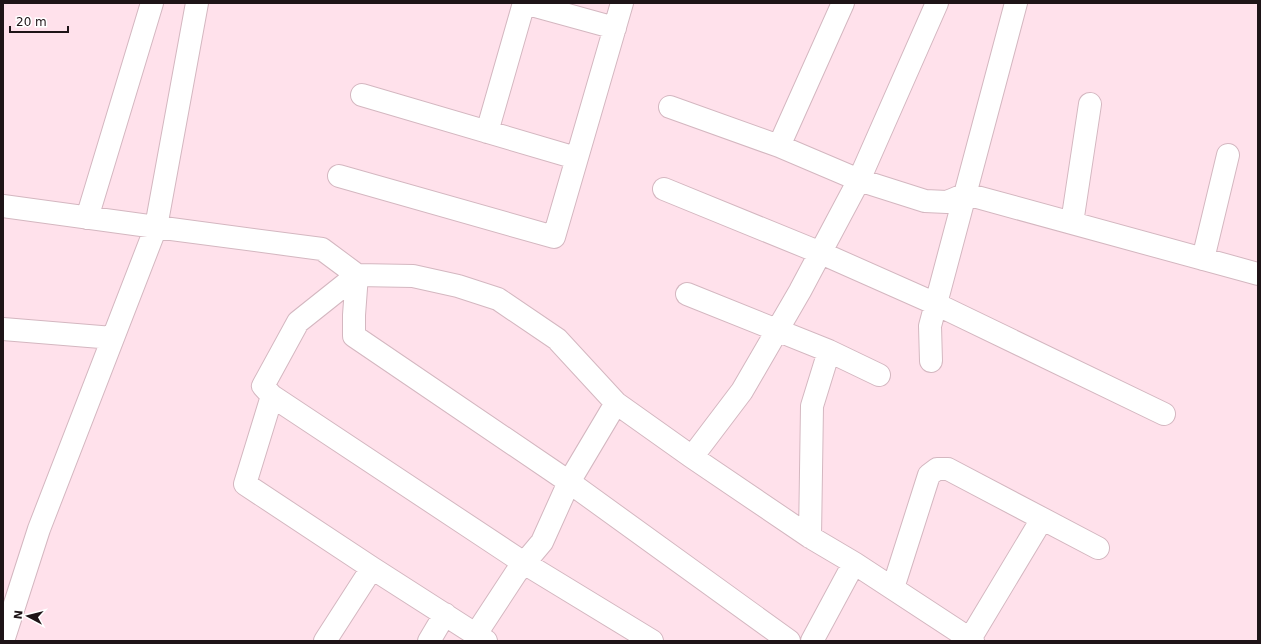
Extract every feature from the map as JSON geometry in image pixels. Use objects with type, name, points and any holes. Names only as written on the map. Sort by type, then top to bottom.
[{"type":"street","points":[[86,218],[152,3]]},
{"type":"street","points":[[3,641],[39,529],[156,227],[197,3]]},
{"type":"street","points":[[487,132],[524,3],[615,28]]},
{"type":"street","points":[[339,176],[554,237],[622,3]]},
{"type":"street","points":[[779,146],[843,3]]},
{"type":"street","points":[[692,457],[742,390],[821,253],[859,180],[937,3]]},
{"type":"street","points":[[932,361],[930,326],[1016,3]]},
{"type":"street","points":[[362,95],[576,158]]},
{"type":"street","points":[[1072,223],[1090,104]]},
{"type":"street","points":[[670,107],[779,146],[859,180],[925,201],[947,202],[966,194],[1258,274]]},
{"type":"street","points":[[1202,259],[1228,155]]},
{"type":"street","points":[[664,189],[821,253],[936,304],[1164,414]]},
{"type":"street","points":[[3,206],[322,249],[357,275],[413,276],[458,286],[498,299],[557,339],[616,404],[810,537],[854,563],[972,640],[1042,519]]},
{"type":"street","points":[[357,275],[298,322],[263,386],[272,396],[524,564],[652,641]]},
{"type":"street","points":[[357,275],[354,336],[568,482],[789,641]]},
{"type":"street","points":[[687,294],[778,329],[879,375]]},
{"type":"street","points":[[3,329],[113,338]]},
{"type":"street","points":[[810,537],[812,406],[829,351]]},
{"type":"street","points":[[272,396],[245,484],[481,638],[516,573],[542,542],[568,482],[616,404]]},
{"type":"street","points":[[893,588],[929,475],[937,468],[948,469],[1098,548]]},
{"type":"street","points":[[813,640],[854,563]]},
{"type":"street","points":[[325,641],[372,568]]},
{"type":"street","points":[[429,641],[445,614]]}]
